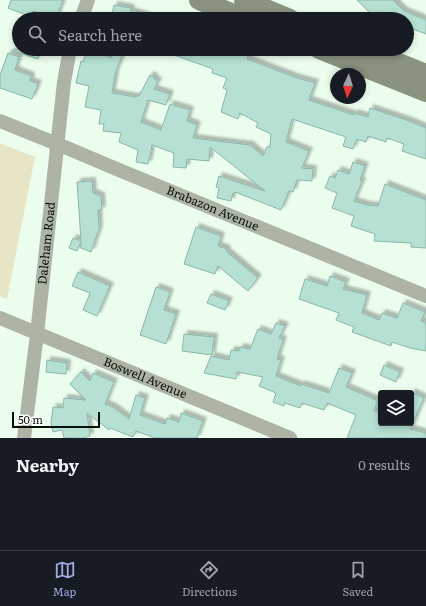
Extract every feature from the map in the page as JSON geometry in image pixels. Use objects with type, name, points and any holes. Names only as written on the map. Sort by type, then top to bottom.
[{"type":"main road","points":[[199,0],[229,12]]},
{"type":"main road","points":[[244,0],[273,12]]},
{"type":"main road","points":[[339,56],[426,92]]},
{"type":"main road","points":[[381,56],[426,74]]},
{"type":"street","points":[[83,12],[88,0]]},
{"type":"street","name":"Daleham Road","points":[[24,438],[37,334],[64,82],[69,56]]},
{"type":"street","name":"Brabazon Avenue","points":[[0,121],[426,296]]},
{"type":"street","name":"Boswell Avenue","points":[[0,318],[290,438]]},
{"type":"shaded area","points":[[0,143],[35,157],[7,299],[0,296]]},
{"type":"building","points":[[11,0],[63,0],[59,12],[18,12],[8,8]]},
{"type":"building","points":[[357,0],[393,0],[406,12],[369,12]]},
{"type":"building","points":[[114,5],[131,8],[130,11],[133,12],[112,12]]},
{"type":"building","points":[[414,15],[426,20],[426,34],[414,30]]},
{"type":"building","points":[[8,53],[12,54],[12,56],[19,57],[15,70],[31,76],[30,81],[38,84],[32,99],[0,88],[0,75]]},
{"type":"building","points":[[29,56],[39,56],[38,59]]},
{"type":"building","points":[[85,56],[106,56],[111,58],[112,56],[122,56],[115,74],[112,93],[136,97],[139,96],[150,75],[158,81],[154,89],[170,94],[166,105],[148,100],[141,122],[161,130],[170,104],[190,110],[187,121],[197,125],[193,138],[250,145],[263,156],[267,147],[270,147],[271,134],[256,127],[258,123],[240,113],[238,119],[221,112],[227,90],[223,88],[227,78],[212,73],[213,69],[177,56],[248,56],[247,59],[297,78],[315,83],[309,100],[354,115],[354,113],[368,117],[370,108],[426,128],[426,159],[402,151],[404,144],[387,138],[386,142],[368,136],[366,142],[357,139],[353,149],[343,146],[346,137],[292,119],[286,142],[309,151],[302,168],[313,169],[312,181],[297,180],[293,192],[289,191],[281,210],[235,192],[233,193],[231,201],[217,198],[219,188],[216,187],[219,176],[265,191],[210,147],[209,161],[187,159],[186,168],[173,167],[174,153],[152,145],[148,164],[136,162],[138,150],[119,142],[121,133],[103,131],[104,124],[99,124],[101,110],[85,107],[89,86],[76,83],[81,61],[83,62]]},
{"type":"building","points":[[353,162],[365,166],[360,180],[362,181],[354,201],[367,205],[378,206],[385,184],[426,200],[426,248],[411,247],[411,243],[374,241],[375,234],[351,226],[354,216],[332,208],[337,193],[325,188],[330,176],[335,178],[338,170],[349,174]]},
{"type":"building","points":[[92,181],[93,193],[101,196],[102,210],[98,210],[99,229],[91,252],[81,248],[81,242],[77,251],[69,248],[73,238],[81,241],[77,182]]},
{"type":"building","points":[[196,227],[221,236],[218,246],[227,249],[226,251],[258,278],[248,291],[218,266],[215,274],[184,264]]},
{"type":"building","points":[[78,272],[110,286],[97,316],[83,310],[90,293],[72,286]]},
{"type":"building","points":[[330,276],[346,282],[343,289],[367,295],[362,313],[379,320],[382,313],[397,318],[403,303],[425,312],[421,321],[426,323],[426,351],[392,342],[391,346],[352,332],[354,327],[336,320],[339,313],[299,299],[305,279],[327,286]]},
{"type":"building","points":[[156,287],[170,292],[164,310],[176,314],[166,344],[140,335]]},
{"type":"building","points":[[211,294],[229,301],[225,310],[207,303]]},
{"type":"building","points":[[276,323],[285,326],[279,338],[283,340],[277,359],[281,360],[276,376],[301,386],[301,384],[329,393],[339,368],[352,373],[346,387],[378,401],[374,411],[378,412],[378,426],[411,426],[410,429],[426,433],[426,438],[347,438],[356,415],[327,403],[324,410],[302,403],[300,408],[285,403],[284,406],[273,402],[276,393],[259,386],[263,377],[237,372],[236,379],[204,373],[211,356],[229,360],[231,350],[239,351],[240,347],[250,349],[258,329],[271,334]]},
{"type":"building","points":[[184,334],[214,337],[212,355],[182,351]]},
{"type":"building","points":[[47,360],[67,363],[66,374],[46,372]]},
{"type":"building","points":[[384,365],[400,372],[396,382],[380,375]]},
{"type":"building","points":[[81,372],[90,381],[93,373],[114,382],[105,404],[113,407],[129,419],[136,395],[145,398],[140,415],[165,424],[167,418],[179,422],[181,413],[203,421],[197,438],[155,438],[136,431],[133,437],[110,428],[109,430],[87,413],[90,436],[83,438],[64,438],[62,430],[53,432],[51,422],[53,407],[63,408],[64,398],[86,400],[70,384]]},
{"type":"building","points":[[414,393],[424,398],[414,420]]}]
